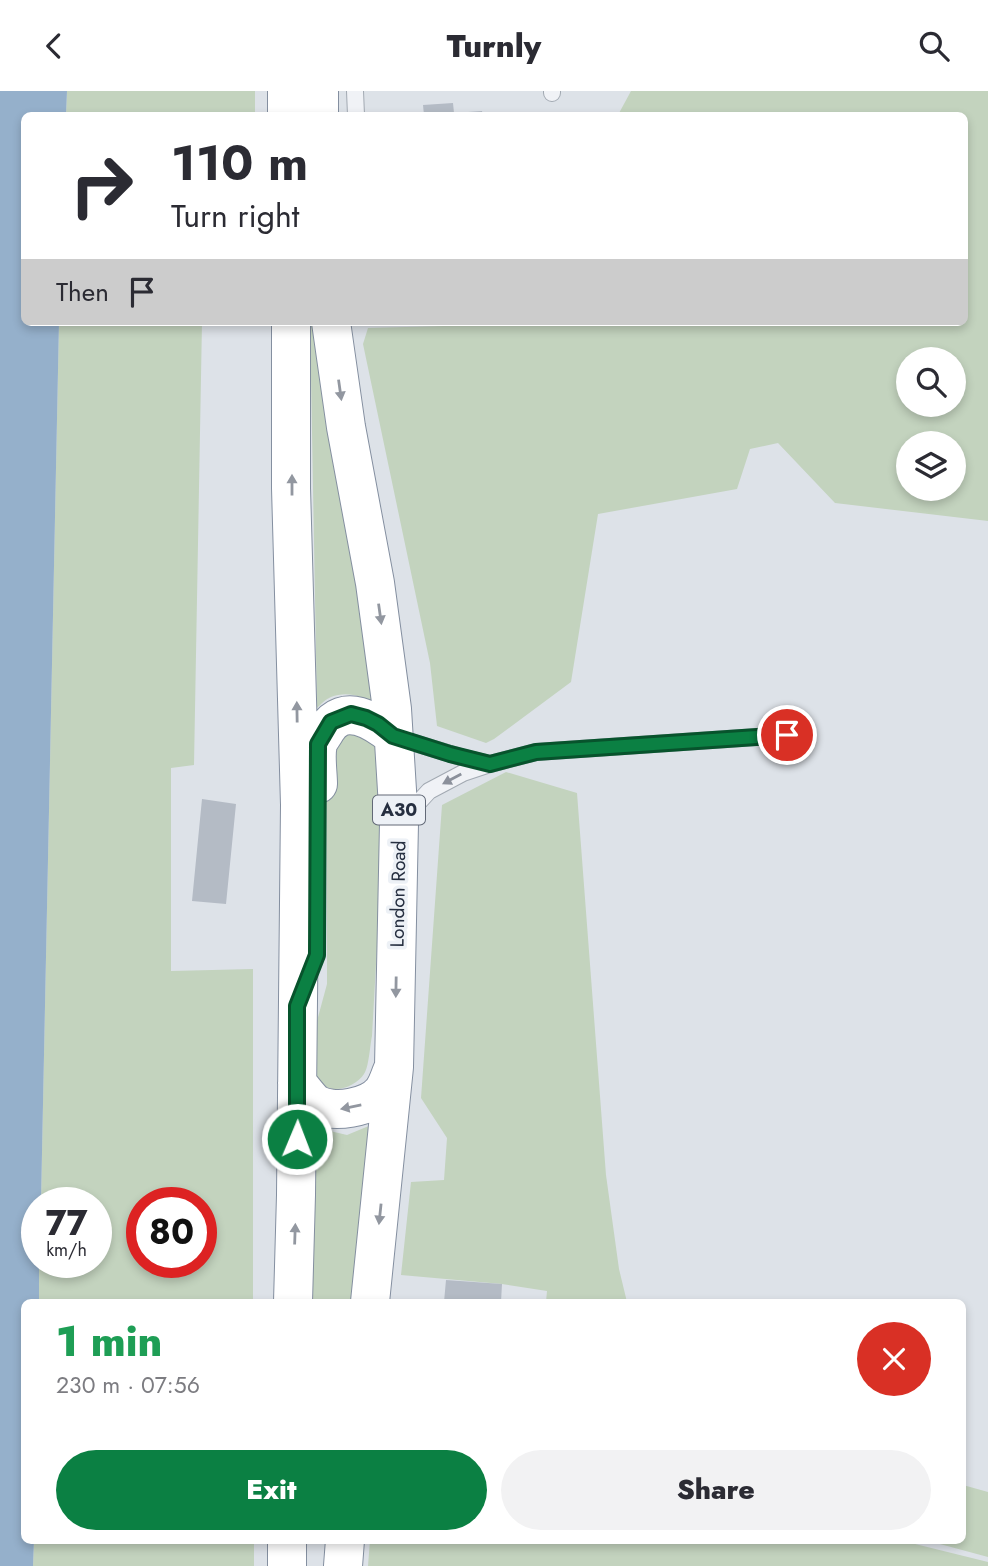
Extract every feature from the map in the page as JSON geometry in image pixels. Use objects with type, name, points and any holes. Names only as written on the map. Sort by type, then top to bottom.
[{"type":"highway","points":[[287,91],[288,112]]},
{"type":"highway","points":[[319,91],[319,112]]},
{"type":"highway","points":[[290,326],[291,488],[300,805],[293,1299]]},
{"type":"highway","name":"London Road","points":[[332,326],[346,427],[376,583],[392,709],[398,783],[394,1067],[370,1299]]},
{"type":"highway","points":[[297,1006],[317,955],[318,744],[331,722],[351,714],[378,724],[393,736]]},
{"type":"highway","name":"A30","points":[[298,1083],[315,1103],[331,1109],[350,1109],[369,1102],[382,1093],[394,1067]]},
{"type":"highway","points":[[287,1544],[287,1566]]},
{"type":"highway","points":[[343,1566],[345,1544]]},
{"type":"lane","points":[[355,91],[356,112]]},
{"type":"lane","points":[[399,823],[429,791],[463,773],[536,752],[787,735]]},
{"type":"lane","points":[[393,736],[490,764]]},
{"type":"green space","points":[[67,91],[255,91],[255,112],[66,112]]},
{"type":"green space","points":[[631,91],[988,91],[988,521],[835,503],[778,443],[750,449],[737,489],[598,514],[571,682],[486,743],[437,726],[430,663],[363,344],[368,328],[968,326],[968,112],[620,112]]},
{"type":"green space","points":[[59,326],[202,326],[194,765],[171,768],[171,971],[253,969],[253,1299],[39,1299],[39,1278],[112,1278],[112,1187],[41,1187]]},
{"type":"green space","points":[[310,326],[322,326],[380,707],[369,700],[344,694],[329,698],[317,708]]},
{"type":"green space","points":[[370,730],[387,767],[372,1036],[364,1074],[352,1085],[335,1089],[323,1085],[313,1073],[317,1021],[327,984],[327,764],[343,732]]},
{"type":"green space","points":[[506,772],[577,793],[606,1175],[619,1269],[626,1299],[546,1299],[547,1291],[401,1275],[411,1182],[444,1180],[447,1138],[421,1098],[442,805]]},
{"type":"green space","points":[[376,1123],[357,1299],[310,1299],[313,1127],[347,1135]]},
{"type":"green space","points":[[966,1486],[988,1492],[988,1557],[940,1544],[966,1544]]},
{"type":"green space","points":[[34,1544],[254,1544],[254,1566],[33,1566]]},
{"type":"green space","points":[[370,1544],[915,1544],[988,1562],[988,1566],[368,1566]]},
{"type":"water","points":[[0,91],[67,91],[66,112],[21,112],[21,326],[59,326],[41,1187],[21,1187],[21,1278],[39,1278],[39,1299],[21,1299],[21,1544],[34,1544],[33,1566],[0,1566]]},
{"type":"building","points":[[453,103],[454,112],[424,112],[423,105]]},
{"type":"building","points":[[202,799],[236,804],[226,904],[192,901]]},
{"type":"building","points":[[446,1280],[502,1284],[501,1299],[444,1299]]},
{"type":"route","points":[[297,1139],[297,1006],[317,955],[318,744],[331,722],[351,714],[378,724],[393,736],[490,764],[536,752],[787,735]]}]
